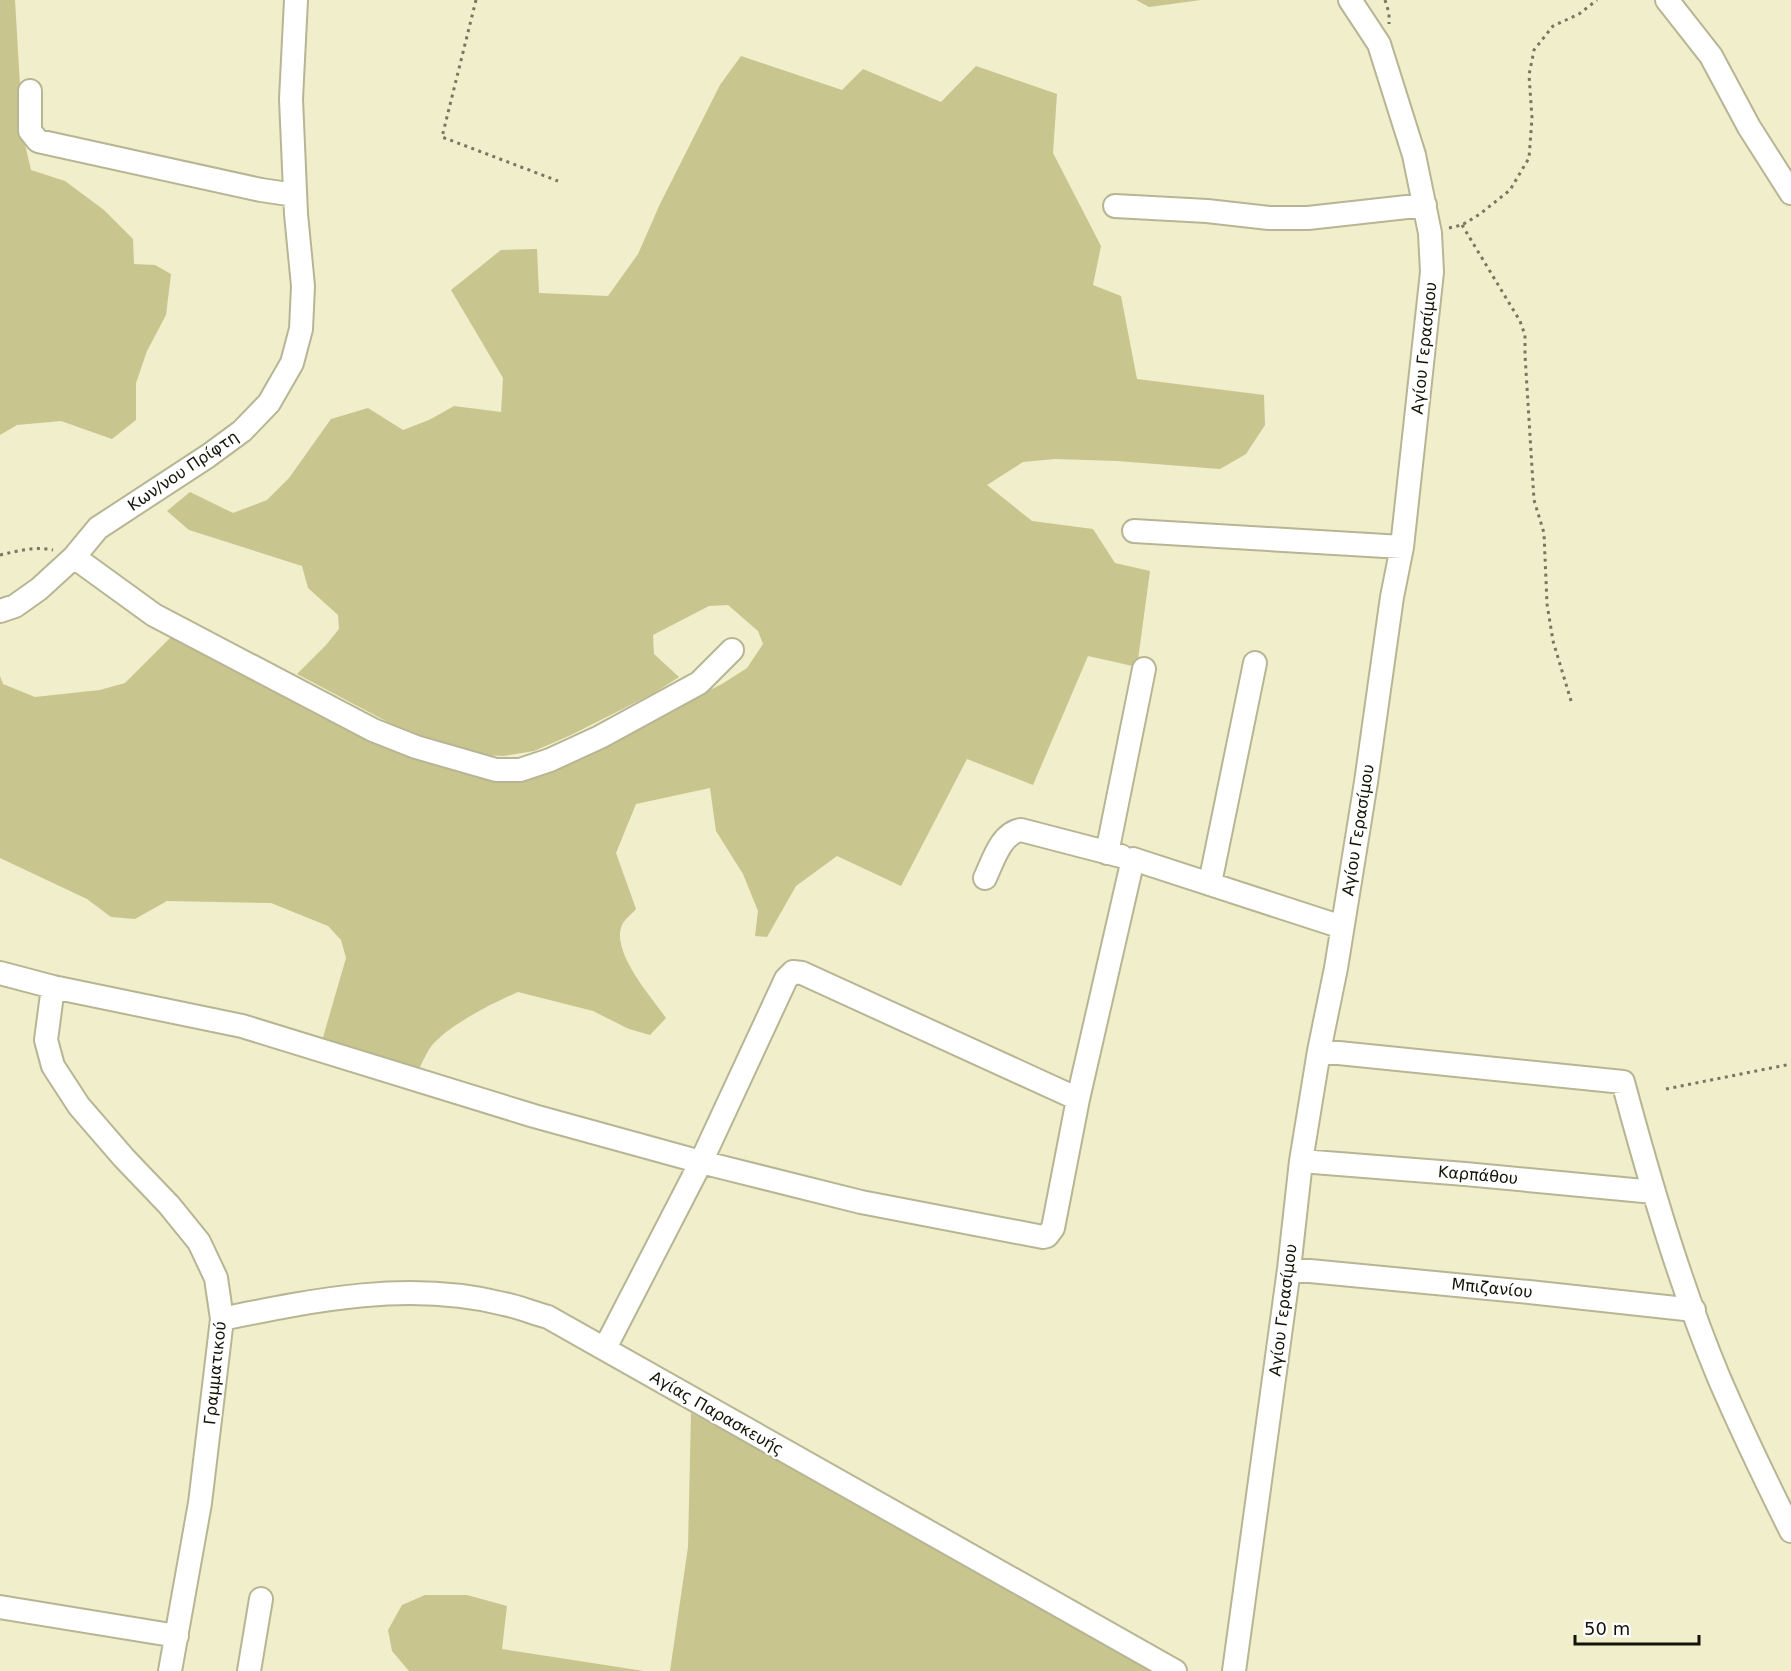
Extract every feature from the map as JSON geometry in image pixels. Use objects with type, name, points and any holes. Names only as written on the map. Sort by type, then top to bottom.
[{"type":"street","name":"Κων/νου Πρίφτη","points":[[0,611],[15,606],[39,589],[74,556],[98,528],[242,431],[269,403],[292,363],[301,329],[303,286],[295,195],[291,99],[296,0]]},
{"type":"street","name":"Αγίου Γερασίμου","points":[[1234,1671],[1289,1269],[1301,1161],[1366,782],[1392,597],[1402,547],[1430,302],[1432,272],[1430,233],[1414,155],[1379,44],[1350,0]]},
{"type":"street","points":[[1667,0],[1711,56],[1749,127],[1791,193]]},
{"type":"street","points":[[30,91],[30,131],[38,141],[261,190],[295,195]]},
{"type":"street","points":[[1115,206],[1207,211],[1269,218],[1308,218],[1425,205]]},
{"type":"street","points":[[1134,531],[1402,547]]},
{"type":"street","points":[[74,556],[154,615],[374,730],[416,747],[496,770],[520,770],[550,760],[600,737],[699,683],[732,650]]},
{"type":"street","points":[[1210,883],[1255,663]]},
{"type":"street","points":[[1107,853],[1144,669]]},
{"type":"street","points":[[985,878],[1006,837],[1013,831],[1021,830],[1210,883],[1342,927]]},
{"type":"street","points":[[0,973],[53,987],[242,1026],[534,1116],[701,1162],[861,1202],[1043,1237],[1047,1236],[1053,1228],[1078,1099],[1133,860]]},
{"type":"street","points":[[605,1348],[701,1162],[789,975],[798,972],[1078,1099]]},
{"type":"street","name":"Γραμματικού","points":[[53,987],[46,1040],[53,1066],[79,1106],[199,1242],[216,1278],[222,1319],[200,1503],[170,1671]]},
{"type":"street","points":[[1319,1052],[1623,1082],[1654,1192],[1719,1378],[1791,1531]]},
{"type":"street","name":"Καρπάθου","points":[[1301,1161],[1654,1192]]},
{"type":"street","name":"Μπιζανίου","points":[[1289,1269],[1694,1310]]},
{"type":"street","name":"Αγίας Παρασκευής","points":[[222,1319],[298,1303],[383,1293],[466,1297],[503,1303],[548,1317],[1175,1671]]},
{"type":"street","points":[[249,1671],[261,1599]]},
{"type":"street","points":[[0,1607],[177,1636]]},
{"type":"path","points":[[476,0],[442,137],[558,181]]},
{"type":"path","points":[[1430,233],[1462,225],[1510,190],[1529,158],[1532,118],[1529,75],[1534,50],[1553,26],[1579,14],[1597,0]]},
{"type":"path","points":[[1462,225],[1520,321],[1526,335],[1525,355],[1534,500],[1544,533],[1546,604],[1553,641],[1572,704]]},
{"type":"path","points":[[0,555],[42,548],[74,556]]},
{"type":"path","points":[[1666,1089],[1791,1064]]},
{"type":"shaded area","points":[[0,0],[15,0],[23,136],[31,170],[65,181],[104,210],[133,239],[134,264],[155,265],[171,274],[166,315],[147,351],[136,383],[136,420],[112,439],[61,421],[17,425],[0,435]]},
{"type":"shaded area","points":[[1136,0],[1201,0],[1149,7]]},
{"type":"shaded area","points":[[741,56],[842,90],[863,69],[941,102],[976,66],[1057,94],[1053,153],[1101,246],[1093,285],[1121,296],[1137,379],[1264,395],[1265,425],[1246,454],[1220,469],[1055,459],[1023,462],[987,485],[1032,521],[1093,529],[1115,563],[1150,571],[1137,667],[1088,656],[1033,785],[967,759],[901,886],[837,856],[796,886],[767,937],[755,936],[758,911],[743,874],[716,831],[710,788],[636,804],[616,853],[636,909],[623,923],[620,934],[621,946],[642,986],[666,1018],[650,1035],[629,1029],[593,1011],[518,992],[451,1028],[433,1044],[419,1069],[322,1041],[346,958],[341,940],[328,926],[271,903],[167,901],[135,919],[111,917],[87,899],[0,858],[0,676],[3,684],[35,697],[100,690],[125,683],[175,633],[484,772],[650,720],[722,684],[747,668],[763,644],[758,631],[728,605],[709,606],[653,635],[654,654],[679,677],[654,693],[534,751],[504,756],[482,755],[414,736],[297,674],[339,629],[338,615],[308,588],[302,566],[189,530],[167,511],[190,492],[233,513],[267,500],[289,478],[331,419],[368,408],[403,430],[429,420],[454,406],[501,412],[503,378],[451,290],[501,250],[537,249],[539,293],[608,296],[638,254],[660,204],[720,85]]},
{"type":"shaded area","points":[[691,1413],[1163,1671],[670,1671],[688,1547]]},
{"type":"shaded area","points":[[425,1595],[467,1595],[507,1606],[502,1649],[644,1671],[409,1671],[392,1651],[388,1630],[402,1605]]}]
